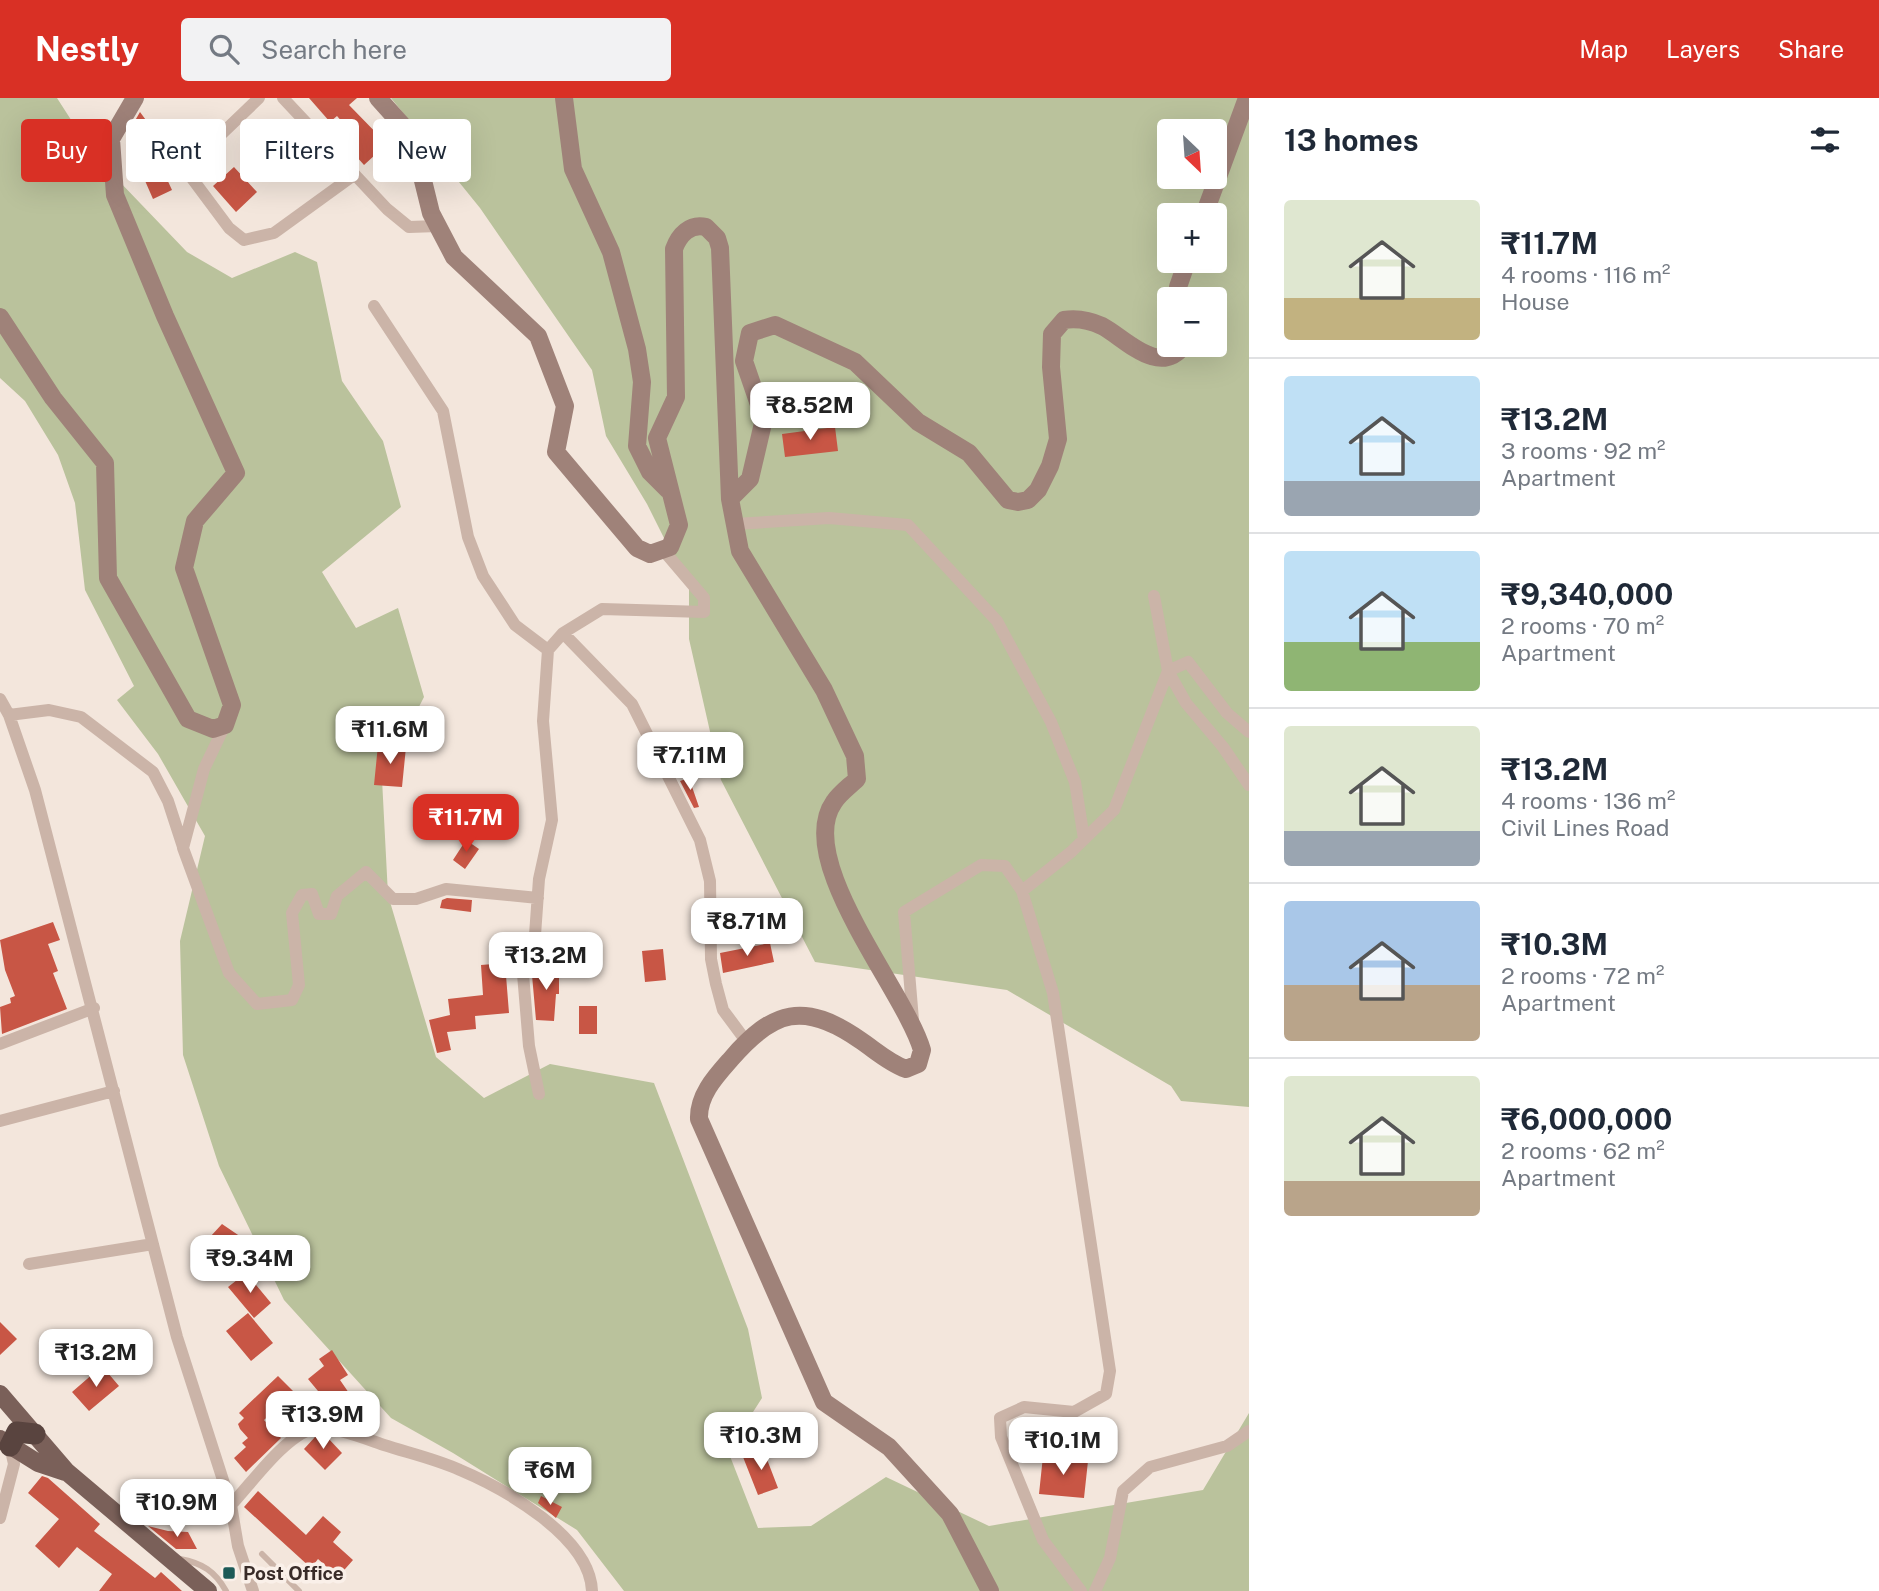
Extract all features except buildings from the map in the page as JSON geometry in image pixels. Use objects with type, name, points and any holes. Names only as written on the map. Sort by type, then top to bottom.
[{"type":"highway","points":[[5,1443],[17,1432],[35,1434]]},
{"type":"main road","points":[[0,1394],[67,1472],[208,1591]]},
{"type":"main road","points":[[5,1443],[38,1462],[67,1472]]},
{"type":"street","points":[[135,98],[111,139],[115,195],[164,316],[236,473],[195,521],[184,568],[232,705],[204,769],[183,848]]},
{"type":"street","points":[[259,98],[185,169],[229,228],[244,240],[274,233],[344,182]]},
{"type":"street","points":[[283,98],[302,119]]},
{"type":"street","points":[[378,98],[412,136],[432,213],[454,257],[538,336],[565,406],[556,452],[637,548],[650,554],[664,551],[675,541],[679,525],[657,438],[659,429],[674,403],[676,389],[673,256],[681,235],[700,226],[711,230],[720,248],[730,499],[740,551],[824,690],[855,756],[857,779],[833,803],[823,837],[840,896],[914,1031],[922,1051],[921,1058],[911,1068],[906,1069],[855,1036],[803,1017],[788,1015],[776,1019],[746,1041],[713,1081],[699,1105],[699,1119],[824,1402],[889,1447],[950,1514],[990,1591]]},
{"type":"street","points":[[564,98],[573,169],[611,252],[637,349],[642,382],[637,446],[650,472],[668,490]]},
{"type":"street","points":[[1208,203],[1247,98]]},
{"type":"street","points":[[359,180],[409,227],[438,226]]},
{"type":"street","points":[[374,306],[408,353],[443,411],[468,537],[482,576],[515,625],[548,650]]},
{"type":"street","points":[[0,317],[53,398],[105,463],[108,578],[188,719],[213,729],[225,725]]},
{"type":"street","points":[[730,499],[750,479],[764,419],[744,361],[750,333],[775,325],[855,362],[918,422],[970,453],[1008,500],[1018,502],[1028,500],[1038,490],[1050,466],[1058,439],[1051,367],[1052,334],[1056,326],[1064,320],[1091,321],[1139,353],[1157,357]]},
{"type":"street","points":[[734,524],[828,518],[908,525],[997,621],[1051,722],[1075,782],[1084,839]]},
{"type":"street","points":[[538,1094],[529,1046],[523,974],[534,949],[538,898],[552,820],[543,720],[548,650],[563,633],[602,609],[704,612],[704,598],[664,551]]},
{"type":"street","points":[[1154,596],[1168,671],[1186,703],[1223,747],[1249,785]]},
{"type":"street","points":[[563,633],[632,704],[700,840],[710,881],[711,959],[716,984],[723,1010],[746,1041]]},
{"type":"street","points":[[1022,891],[1114,810],[1168,671],[1188,662],[1227,713],[1249,732]]},
{"type":"street","points":[[0,699],[9,715],[35,790],[94,1008],[177,1337],[231,1505],[238,1546],[253,1591]]},
{"type":"street","points":[[9,715],[50,710],[81,717],[153,772],[168,801],[229,973],[257,1004],[292,1000],[299,985],[292,913],[302,895],[312,894],[319,914],[331,914],[337,896],[366,872],[393,899],[416,898],[446,890],[538,898]]},
{"type":"street","points":[[914,1031],[904,912],[981,866],[1005,866],[1022,891],[1053,993],[1111,1370],[1105,1394],[1074,1412],[1024,1407],[1000,1418],[1001,1437],[1043,1540],[1081,1591]]},
{"type":"street","points":[[0,1044],[94,1008]]},
{"type":"street","points":[[0,1121],[114,1091]]},
{"type":"street","points":[[29,1264],[153,1244]]},
{"type":"street","points":[[231,1505],[296,1436],[314,1428],[351,1434],[459,1469],[503,1492],[565,1535],[591,1577],[592,1591]]},
{"type":"street","points":[[1096,1591],[1110,1558],[1123,1491],[1150,1467],[1227,1446],[1249,1431]]},
{"type":"street","points":[[0,1518],[13,1464],[5,1443]]},
{"type":"lane","points":[[262,1554],[299,1591]]},
{"type":"lane","points":[[171,1558],[198,1562],[213,1572],[226,1591]]},
{"type":"green space","points":[[0,98],[57,98],[70,119],[21,119],[21,182],[112,182],[112,174],[187,252],[232,278],[295,252],[317,262],[342,381],[383,441],[401,507],[322,572],[356,628],[398,608],[424,697],[382,779],[388,895],[436,1057],[484,1098],[550,1064],[654,1083],[748,1329],[762,1398],[728,1451],[758,1528],[811,1526],[886,1477],[989,1526],[1203,1490],[1249,1413],[1249,1591],[624,1591],[577,1530],[391,1418],[284,1300],[219,1166],[183,1055],[180,941],[205,836],[158,754],[117,700],[134,686],[85,590],[75,503],[58,455],[25,401],[0,378]]},
{"type":"green space","points":[[391,98],[1249,98],[1249,1107],[1181,1101],[1171,1086],[1007,990],[815,962],[721,780],[689,639],[689,588],[647,504],[606,436],[592,370],[480,208],[459,182],[471,182],[471,119],[408,119]]},
{"type":"place","name":"Post Office","points":[[229,1573]]}]
